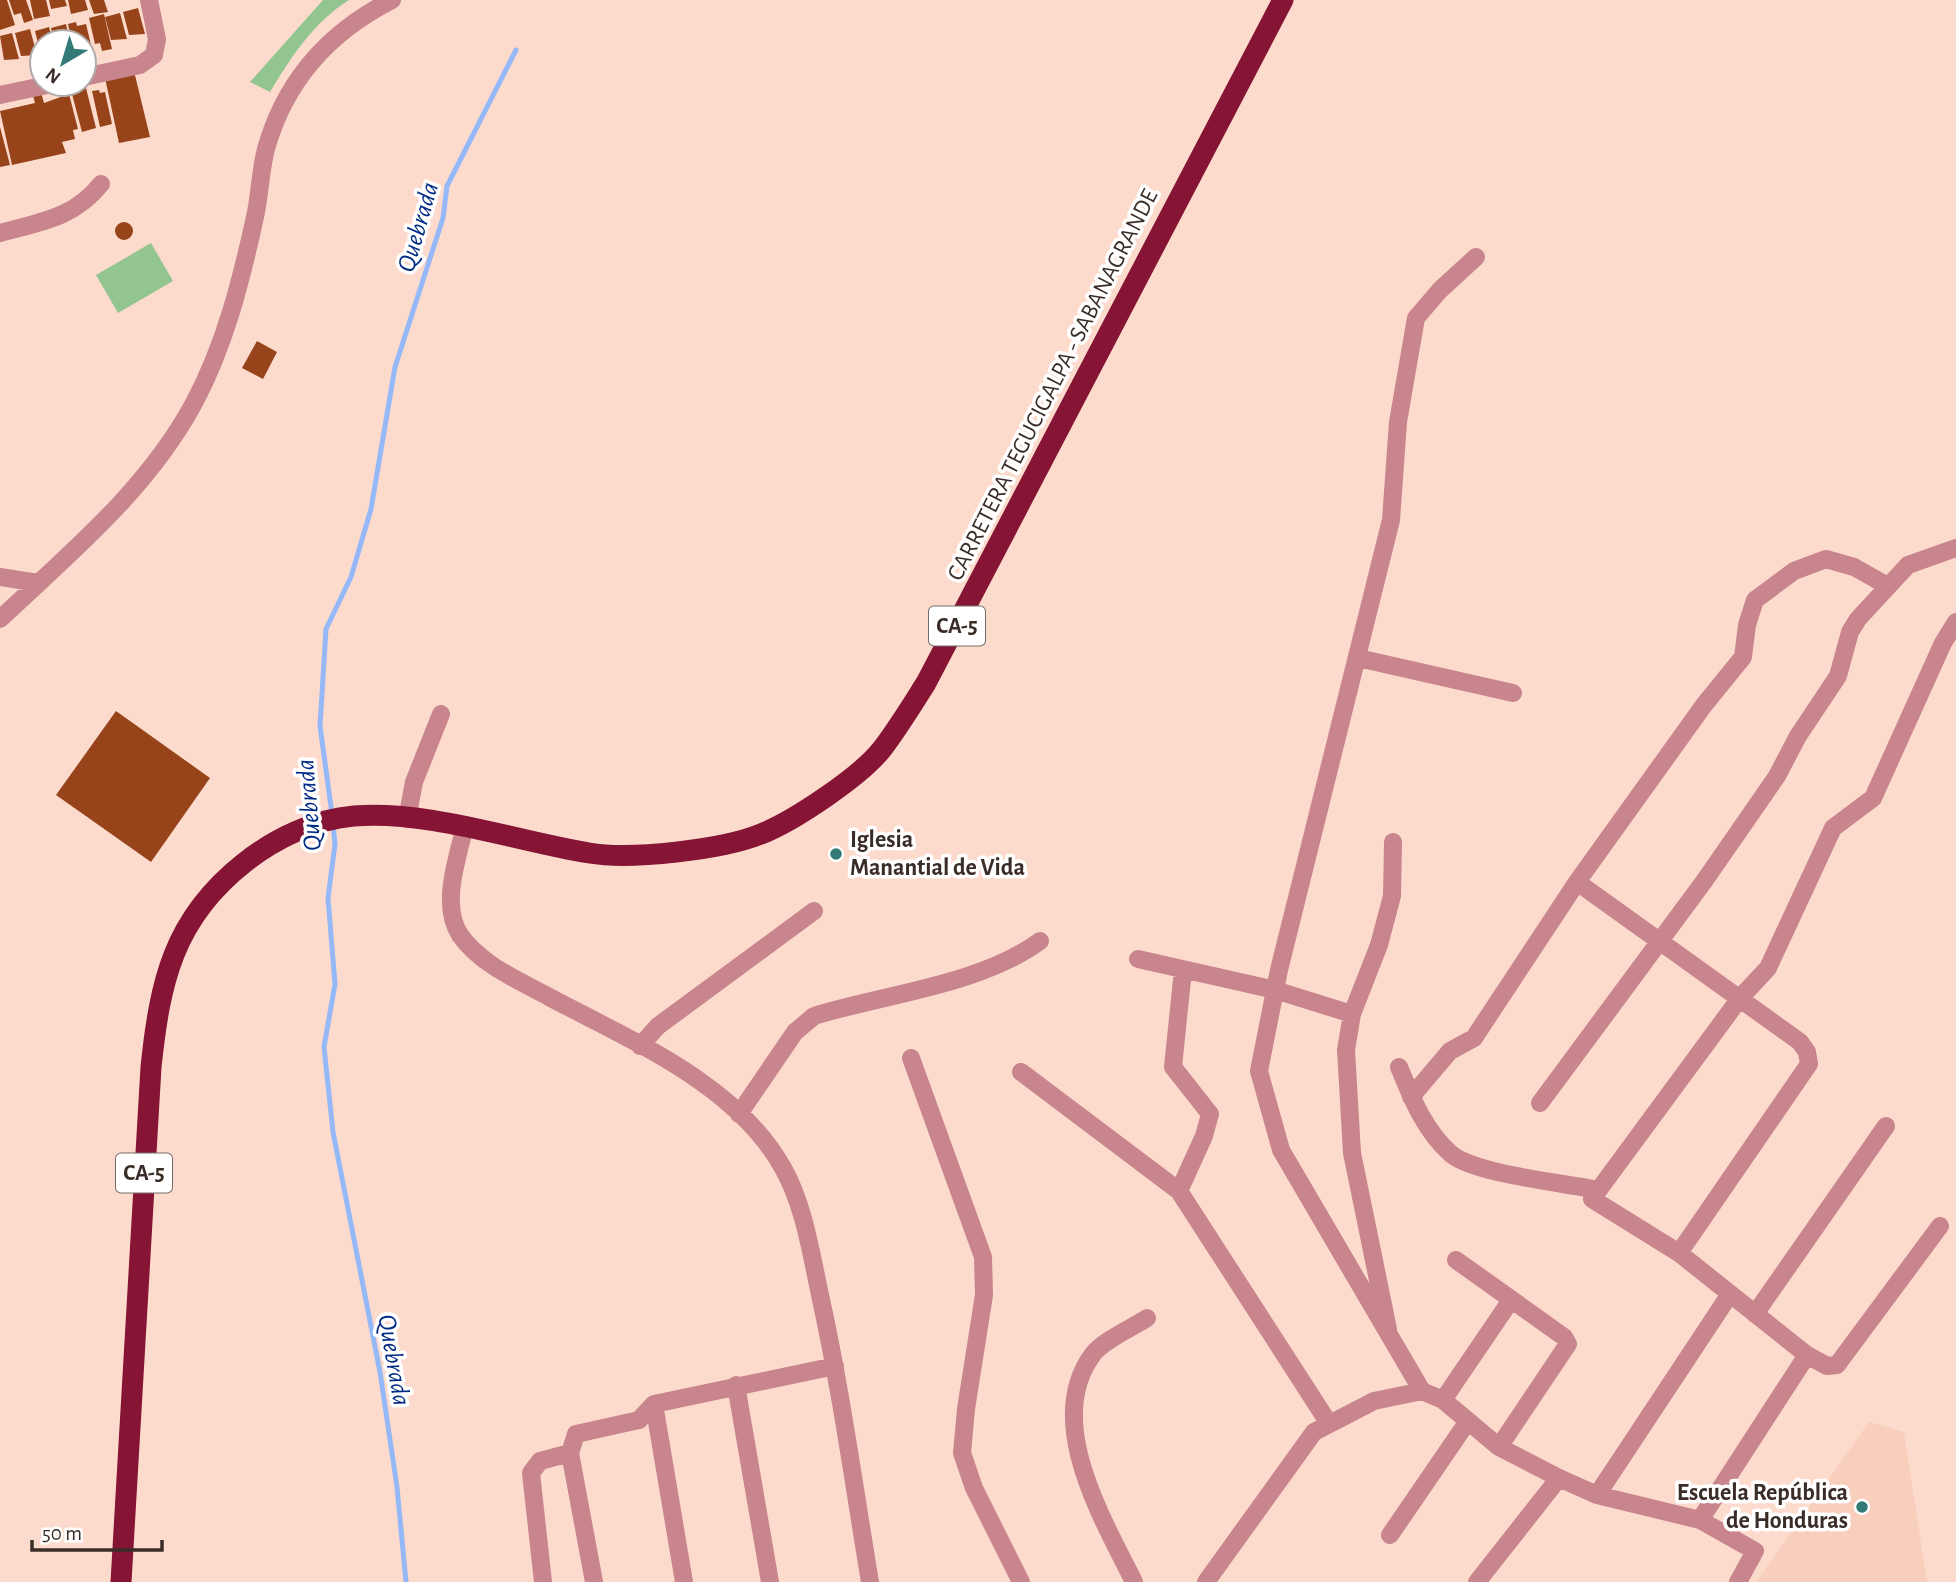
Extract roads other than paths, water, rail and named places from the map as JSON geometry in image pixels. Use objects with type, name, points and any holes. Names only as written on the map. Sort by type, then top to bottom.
[{"type":"highway","name":"CARRETERA TEGUCIGALPA - SABANAGRANDE","points":[[121,1582],[150,1067],[158,1003],[171,960],[190,919],[212,892],[268,844],[304,829],[353,816],[464,826],[592,853],[677,852],[762,834],[827,796],[880,751],[926,683],[1283,0]]},
{"type":"street","points":[[98,74],[140,65],[154,55],[158,39],[149,0]]},
{"type":"street","points":[[0,619],[126,499],[175,437],[217,355],[231,315],[256,214],[266,149],[277,117],[293,86],[313,59],[336,35],[367,12],[392,0]]},
{"type":"street","points":[[0,95],[28,89]]},
{"type":"street","points":[[0,233],[64,214],[86,202],[101,184]]},
{"type":"street","points":[[1476,257],[1440,290],[1416,318],[1398,422],[1391,520],[1275,990],[1259,1071],[1281,1150],[1422,1391],[1443,1400],[1499,1447],[1559,1478],[1597,1494],[1700,1520],[1755,1550],[1738,1582]]},
{"type":"street","points":[[1540,1103],[1661,940],[1777,776],[1798,736],[1838,676],[1850,632],[1886,585],[1908,565],[1956,548]]},
{"type":"street","points":[[1411,1097],[1450,1051],[1474,1038],[1577,882],[1704,705],[1723,685],[1743,657],[1747,625],[1755,600],[1794,571],[1826,559],[1854,567],[1886,585]]},
{"type":"street","points":[[0,577],[38,583]]},
{"type":"street","points":[[1940,1226],[1837,1365],[1827,1366],[1807,1355],[1679,1253],[1591,1199],[1740,998],[1768,968],[1833,828],[1874,798],[1932,666],[1956,622]]},
{"type":"street","points":[[1358,658],[1513,693]]},
{"type":"street","points":[[407,819],[414,782],[441,714]]},
{"type":"street","points":[[464,826],[452,909],[459,934],[502,972],[690,1076],[739,1114],[783,1168],[807,1234],[835,1366],[870,1582]]},
{"type":"street","points":[[1390,1340],[1352,1153],[1346,1050],[1352,1014],[1380,945],[1392,896],[1393,842]]},
{"type":"street","points":[[1577,882],[1800,1042],[1807,1052],[1809,1064],[1679,1253]]},
{"type":"street","points":[[640,1046],[658,1026],[814,911]]},
{"type":"street","points":[[739,1114],[795,1032],[814,1016],[981,970],[1025,952],[1040,941]]},
{"type":"street","points":[[1138,959],[1275,990],[1352,1014]]},
{"type":"street","points":[[1179,1191],[1204,1136],[1210,1114],[1173,1067],[1183,970]]},
{"type":"street","points":[[911,1058],[984,1256],[984,1295],[965,1409],[962,1453],[974,1488],[1021,1582]]},
{"type":"street","points":[[1399,1067],[1411,1097],[1431,1133],[1454,1156],[1489,1170],[1598,1191]]},
{"type":"street","points":[[1021,1072],[1179,1191],[1328,1422]]},
{"type":"street","points":[[1755,1314],[1886,1126]]},
{"type":"street","points":[[1456,1260],[1564,1337],[1568,1344],[1499,1447]]},
{"type":"street","points":[[1597,1494],[1730,1294]]},
{"type":"street","points":[[1443,1400],[1511,1300]]},
{"type":"street","points":[[1134,1582],[1086,1485],[1074,1422],[1076,1388],[1094,1353],[1147,1318]]},
{"type":"street","points":[[1700,1520],[1807,1355]]},
{"type":"street","points":[[594,1582],[570,1452],[576,1434],[639,1420],[654,1404],[835,1366]]},
{"type":"street","points":[[736,1385],[770,1582]]},
{"type":"street","points":[[1206,1582],[1314,1432],[1328,1422],[1374,1401],[1422,1391]]},
{"type":"street","points":[[654,1404],[684,1582]]},
{"type":"street","points":[[1390,1535],[1468,1422]]},
{"type":"street","points":[[543,1582],[531,1473],[540,1461],[570,1452]]},
{"type":"street","points":[[1477,1582],[1559,1478]]},
{"type":"waterway","name":"Quebrada","points":[[332,814],[320,726],[326,629],[351,577],[371,509],[395,367],[443,218],[447,186],[516,50]]},
{"type":"waterway","name":"Quebrada","points":[[333,824],[335,844],[328,898],[335,984],[324,1047],[333,1132],[380,1372],[397,1487],[406,1582]]},
{"type":"place","name":"Iglesia Manantial de Vida","points":[[836,854]]},
{"type":"place","name":"Escuela República de Honduras","points":[[1862,1507]]}]
